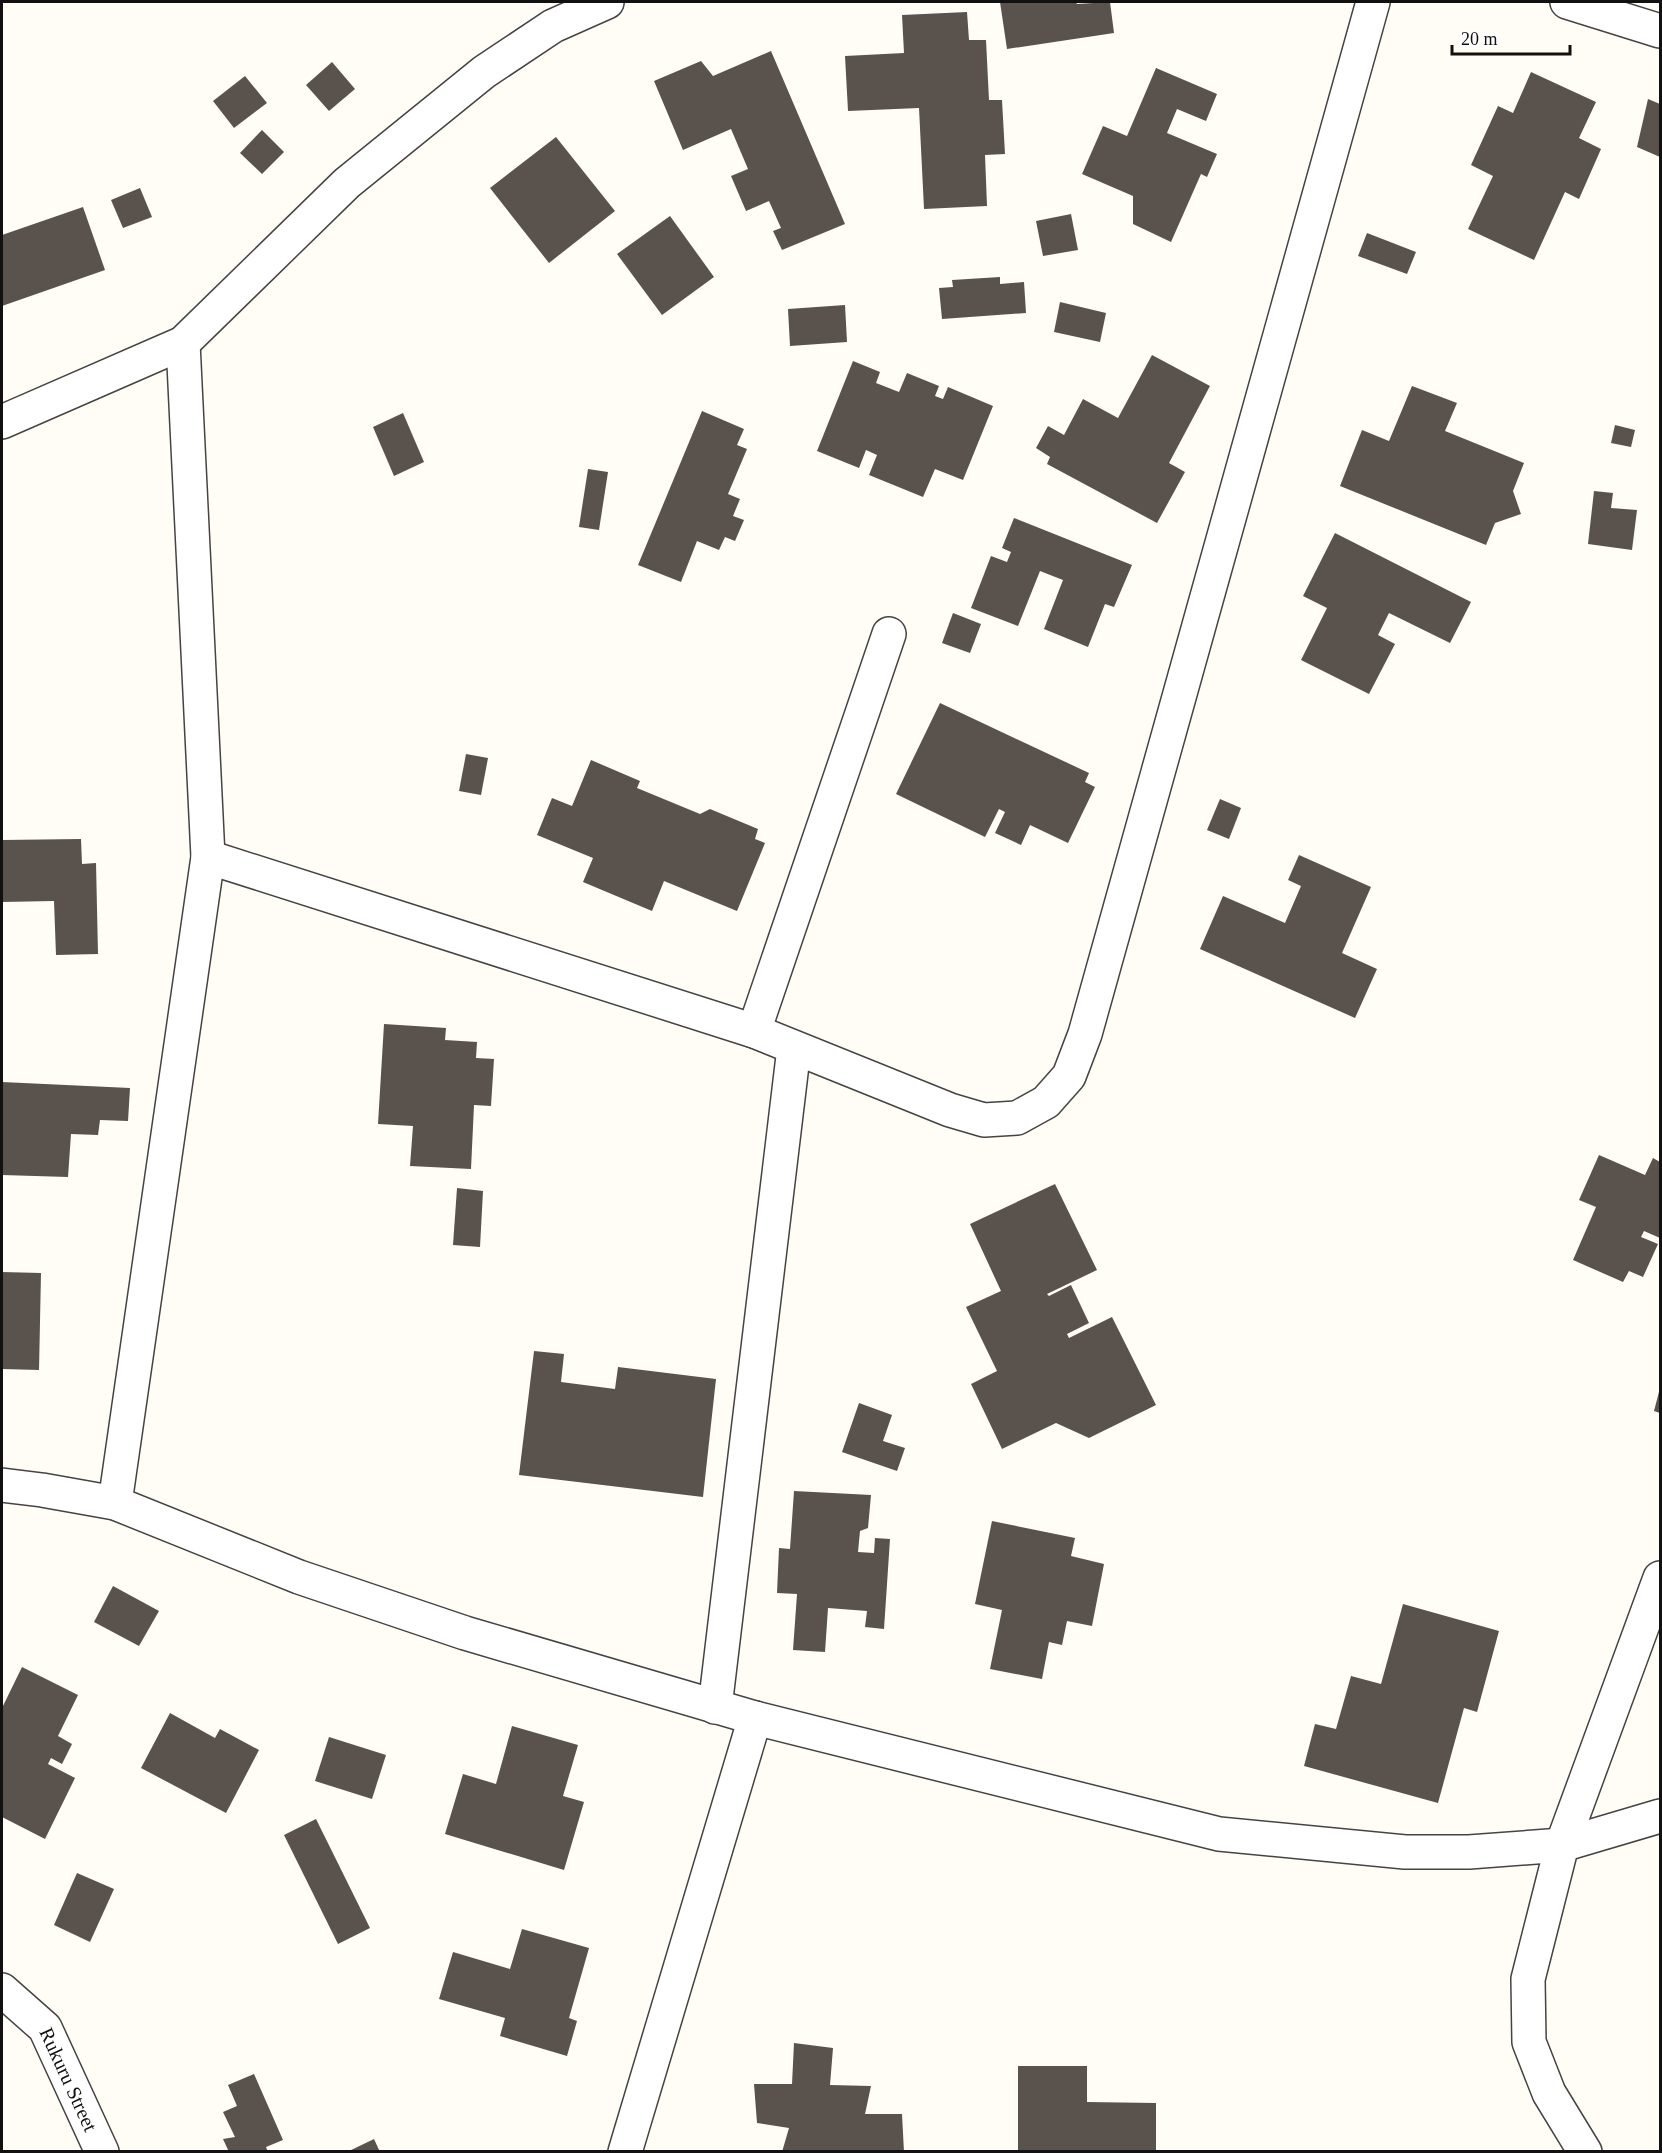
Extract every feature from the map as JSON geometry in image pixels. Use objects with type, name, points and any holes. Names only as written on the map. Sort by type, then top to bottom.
[{"type":"street","points":[[2,422],[183,343],[347,183],[484,72],[553,26],[607,2]]},
{"type":"street","points":[[208,857],[754,1031],[950,1110],[984,1120],[1017,1118],[1046,1102],[1069,1076],[1085,1034],[1373,2]]},
{"type":"street","points":[[1567,2],[1660,31]]},
{"type":"street","points":[[116,1503],[208,857],[183,343]]},
{"type":"street","points":[[754,1031],[888,634]]},
{"type":"street","points":[[715,1707],[794,1048]]},
{"type":"street","points":[[2,1485],[116,1503],[299,1577],[465,1634],[715,1707],[1219,1834],[1405,1852],[1469,1851],[1562,1845],[1660,1816]]},
{"type":"street","points":[[1585,2151],[1549,2093],[1529,2042],[1528,1979],[1562,1845],[1660,1578]]},
{"type":"street","points":[[625,2151],[755,1718]]},
{"type":"street","name":"Rukuru Street","points":[[2,1990],[45,2028],[102,2151]]},
{"type":"building","points":[[1000,2],[1076,2],[1077,4],[1110,2],[1114,33],[1007,49]]},
{"type":"building","points":[[967,12],[969,40],[986,40],[989,100],[1002,100],[1005,154],[985,155],[987,206],[924,209],[919,108],[848,111],[845,56],[904,53],[902,15]]},
{"type":"building","points":[[771,51],[845,224],[782,250],[773,231],[781,228],[769,201],[746,211],[731,176],[748,169],[731,129],[683,150],[654,81],[701,61],[713,76]]},
{"type":"building","points":[[332,62],[355,89],[329,111],[306,85]]},
{"type":"building","points":[[1156,68],[1217,94],[1206,121],[1177,109],[1167,133],[1217,154],[1207,177],[1201,174],[1171,242],[1133,224],[1133,196],[1082,174],[1103,126],[1127,136]]},
{"type":"building","points":[[1531,72],[1596,102],[1579,138],[1601,149],[1579,199],[1565,192],[1534,260],[1468,229],[1493,176],[1471,165],[1498,106],[1513,113]]},
{"type":"building","points":[[245,76],[267,103],[234,128],[213,101]]},
{"type":"building","points":[[1648,99],[1660,104],[1660,157],[1637,147]]},
{"type":"building","points":[[262,130],[284,152],[262,174],[240,153]]},
{"type":"building","points":[[556,137],[615,211],[549,263],[490,188]]},
{"type":"building","points":[[140,188],[152,217],[123,228],[111,200]]},
{"type":"building","points":[[83,207],[105,270],[2,306],[2,235]]},
{"type":"building","points":[[1071,214],[1078,250],[1043,256],[1036,221]]},
{"type":"building","points":[[670,216],[714,277],[662,315],[617,254]]},
{"type":"building","points":[[1367,233],[1416,252],[1407,274],[1358,256]]},
{"type":"building","points":[[1000,277],[1000,284],[1024,282],[1026,313],[942,319],[939,288],[953,287],[952,280]]},
{"type":"building","points":[[1060,302],[1106,313],[1100,342],[1054,332]]},
{"type":"building","points":[[845,305],[847,342],[790,346],[788,309]]},
{"type":"building","points":[[1152,355],[1210,386],[1169,463],[1185,472],[1157,523],[1047,464],[1050,457],[1036,448],[1048,426],[1064,435],[1083,399],[1118,418]]},
{"type":"building","points":[[853,361],[880,372],[876,383],[899,392],[907,373],[939,386],[935,396],[943,399],[948,387],[993,406],[963,480],[935,469],[923,497],[869,475],[877,455],[866,450],[859,468],[817,451]]},
{"type":"building","points":[[1412,386],[1457,403],[1445,431],[1524,463],[1513,491],[1521,514],[1495,523],[1486,545],[1340,486],[1362,430],[1389,441]]},
{"type":"building","points":[[702,411],[744,429],[737,445],[747,449],[728,494],[740,499],[733,516],[744,520],[735,541],[725,537],[719,550],[697,541],[681,582],[638,565]]},
{"type":"building","points":[[403,413],[424,462],[394,476],[373,427]]},
{"type":"building","points":[[1615,425],[1635,430],[1631,447],[1611,443]]},
{"type":"building","points":[[588,469],[608,472],[599,530],[579,527]]},
{"type":"building","points":[[1594,491],[1613,493],[1611,508],[1637,510],[1632,550],[1588,544]]},
{"type":"building","points":[[1014,518],[1132,565],[1114,607],[1105,604],[1088,647],[1044,629],[1063,580],[1040,571],[1018,626],[971,608],[991,556],[1007,562],[1011,552],[1002,548]]},
{"type":"building","points":[[1335,533],[1471,602],[1450,643],[1389,613],[1378,635],[1395,644],[1369,694],[1301,660],[1327,608],[1303,596]]},
{"type":"building","points":[[953,613],[981,624],[970,653],[942,643]]},
{"type":"building","points":[[940,703],[1089,773],[1085,782],[1095,787],[1068,843],[1030,825],[1021,845],[995,833],[1005,812],[999,809],[985,837],[896,794]]},
{"type":"building","points":[[466,754],[488,758],[481,795],[459,791]]},
{"type":"building","points":[[591,760],[640,781],[637,788],[700,814],[710,809],[758,829],[755,839],[765,843],[737,911],[664,881],[652,911],[583,882],[593,858],[537,835],[552,798],[572,806]]},
{"type":"building","points":[[1220,799],[1241,808],[1229,839],[1207,830]]},
{"type":"building","points":[[81,839],[82,864],[96,863],[98,954],[56,955],[54,901],[2,902],[2,840]]},
{"type":"building","points":[[1299,855],[1371,887],[1342,953],[1377,969],[1355,1018],[1200,949],[1223,896],[1285,923],[1301,886],[1288,880]]},
{"type":"building","points":[[384,1024],[446,1028],[445,1040],[477,1042],[476,1058],[494,1059],[491,1106],[474,1105],[471,1169],[410,1166],[413,1126],[378,1124]]},
{"type":"building","points":[[2,1082],[130,1088],[128,1121],[100,1120],[98,1135],[71,1134],[68,1177],[2,1175]]},
{"type":"building","points":[[1599,1155],[1645,1175],[1653,1158],[1660,1162],[1660,1238],[1644,1231],[1641,1237],[1658,1244],[1643,1277],[1629,1271],[1623,1282],[1573,1260],[1596,1207],[1579,1200]]},
{"type":"building","points":[[1055,1184],[1097,1270],[1047,1294],[1049,1296],[1071,1285],[1089,1323],[1067,1334],[1069,1338],[1112,1317],[1156,1405],[1089,1438],[1056,1423],[1002,1449],[971,1384],[997,1371],[966,1307],[1001,1291],[970,1224]]},
{"type":"building","points":[[457,1188],[483,1191],[480,1247],[453,1245]]},
{"type":"building","points":[[2,1272],[41,1273],[39,1370],[2,1369]]},
{"type":"building","points":[[534,1351],[564,1354],[561,1382],[615,1389],[618,1367],[716,1379],[703,1497],[519,1475]]},
{"type":"building","points":[[1660,1388],[1660,1413],[1654,1411]]},
{"type":"building","points":[[859,1403],[892,1415],[883,1441],[905,1448],[897,1471],[842,1452]]},
{"type":"building","points":[[794,1491],[871,1495],[868,1528],[860,1531],[858,1552],[874,1553],[875,1538],[890,1539],[884,1629],[865,1627],[867,1611],[828,1608],[825,1652],[793,1650],[797,1594],[777,1593],[779,1548],[790,1549]]},
{"type":"building","points":[[992,1521],[1075,1538],[1071,1556],[1104,1564],[1092,1626],[1067,1621],[1062,1645],[1049,1642],[1042,1679],[990,1669],[1002,1610],[975,1604]]},
{"type":"building","points":[[113,1586],[159,1611],[139,1646],[94,1622]]},
{"type":"building","points":[[1403,1604],[1499,1631],[1477,1712],[1464,1708],[1438,1803],[1304,1766],[1315,1724],[1336,1729],[1351,1676],[1381,1684]]},
{"type":"building","points":[[22,1667],[78,1695],[58,1736],[72,1744],[62,1764],[51,1758],[48,1764],[75,1778],[45,1839],[2,1817],[2,1708]]},
{"type":"building","points":[[170,1713],[215,1738],[220,1729],[259,1750],[226,1813],[141,1768]]},
{"type":"building","points":[[512,1726],[578,1745],[563,1796],[584,1802],[564,1870],[445,1834],[463,1774],[496,1784]]},
{"type":"building","points":[[329,1737],[386,1755],[372,1799],[315,1781]]},
{"type":"building","points":[[316,1819],[370,1928],[338,1944],[284,1835]]},
{"type":"building","points":[[77,1873],[114,1889],[90,1942],[54,1925]]},
{"type":"building","points":[[522,1929],[589,1948],[569,2018],[577,2021],[567,2056],[500,2036],[505,2018],[439,1999],[453,1952],[510,1969]]},
{"type":"building","points":[[794,2043],[833,2048],[830,2085],[871,2086],[865,2114],[902,2114],[904,2152],[782,2152],[789,2128],[757,2123],[754,2084],[792,2084]]},
{"type":"building","points":[[1018,2066],[1087,2066],[1087,2102],[1156,2103],[1156,2151],[1018,2152]]},
{"type":"building","points":[[254,2074],[283,2140],[266,2147],[268,2152],[229,2152],[223,2139],[235,2137],[223,2112],[237,2106],[228,2085]]},
{"type":"building","points":[[374,2139],[380,2152],[347,2152]]}]
